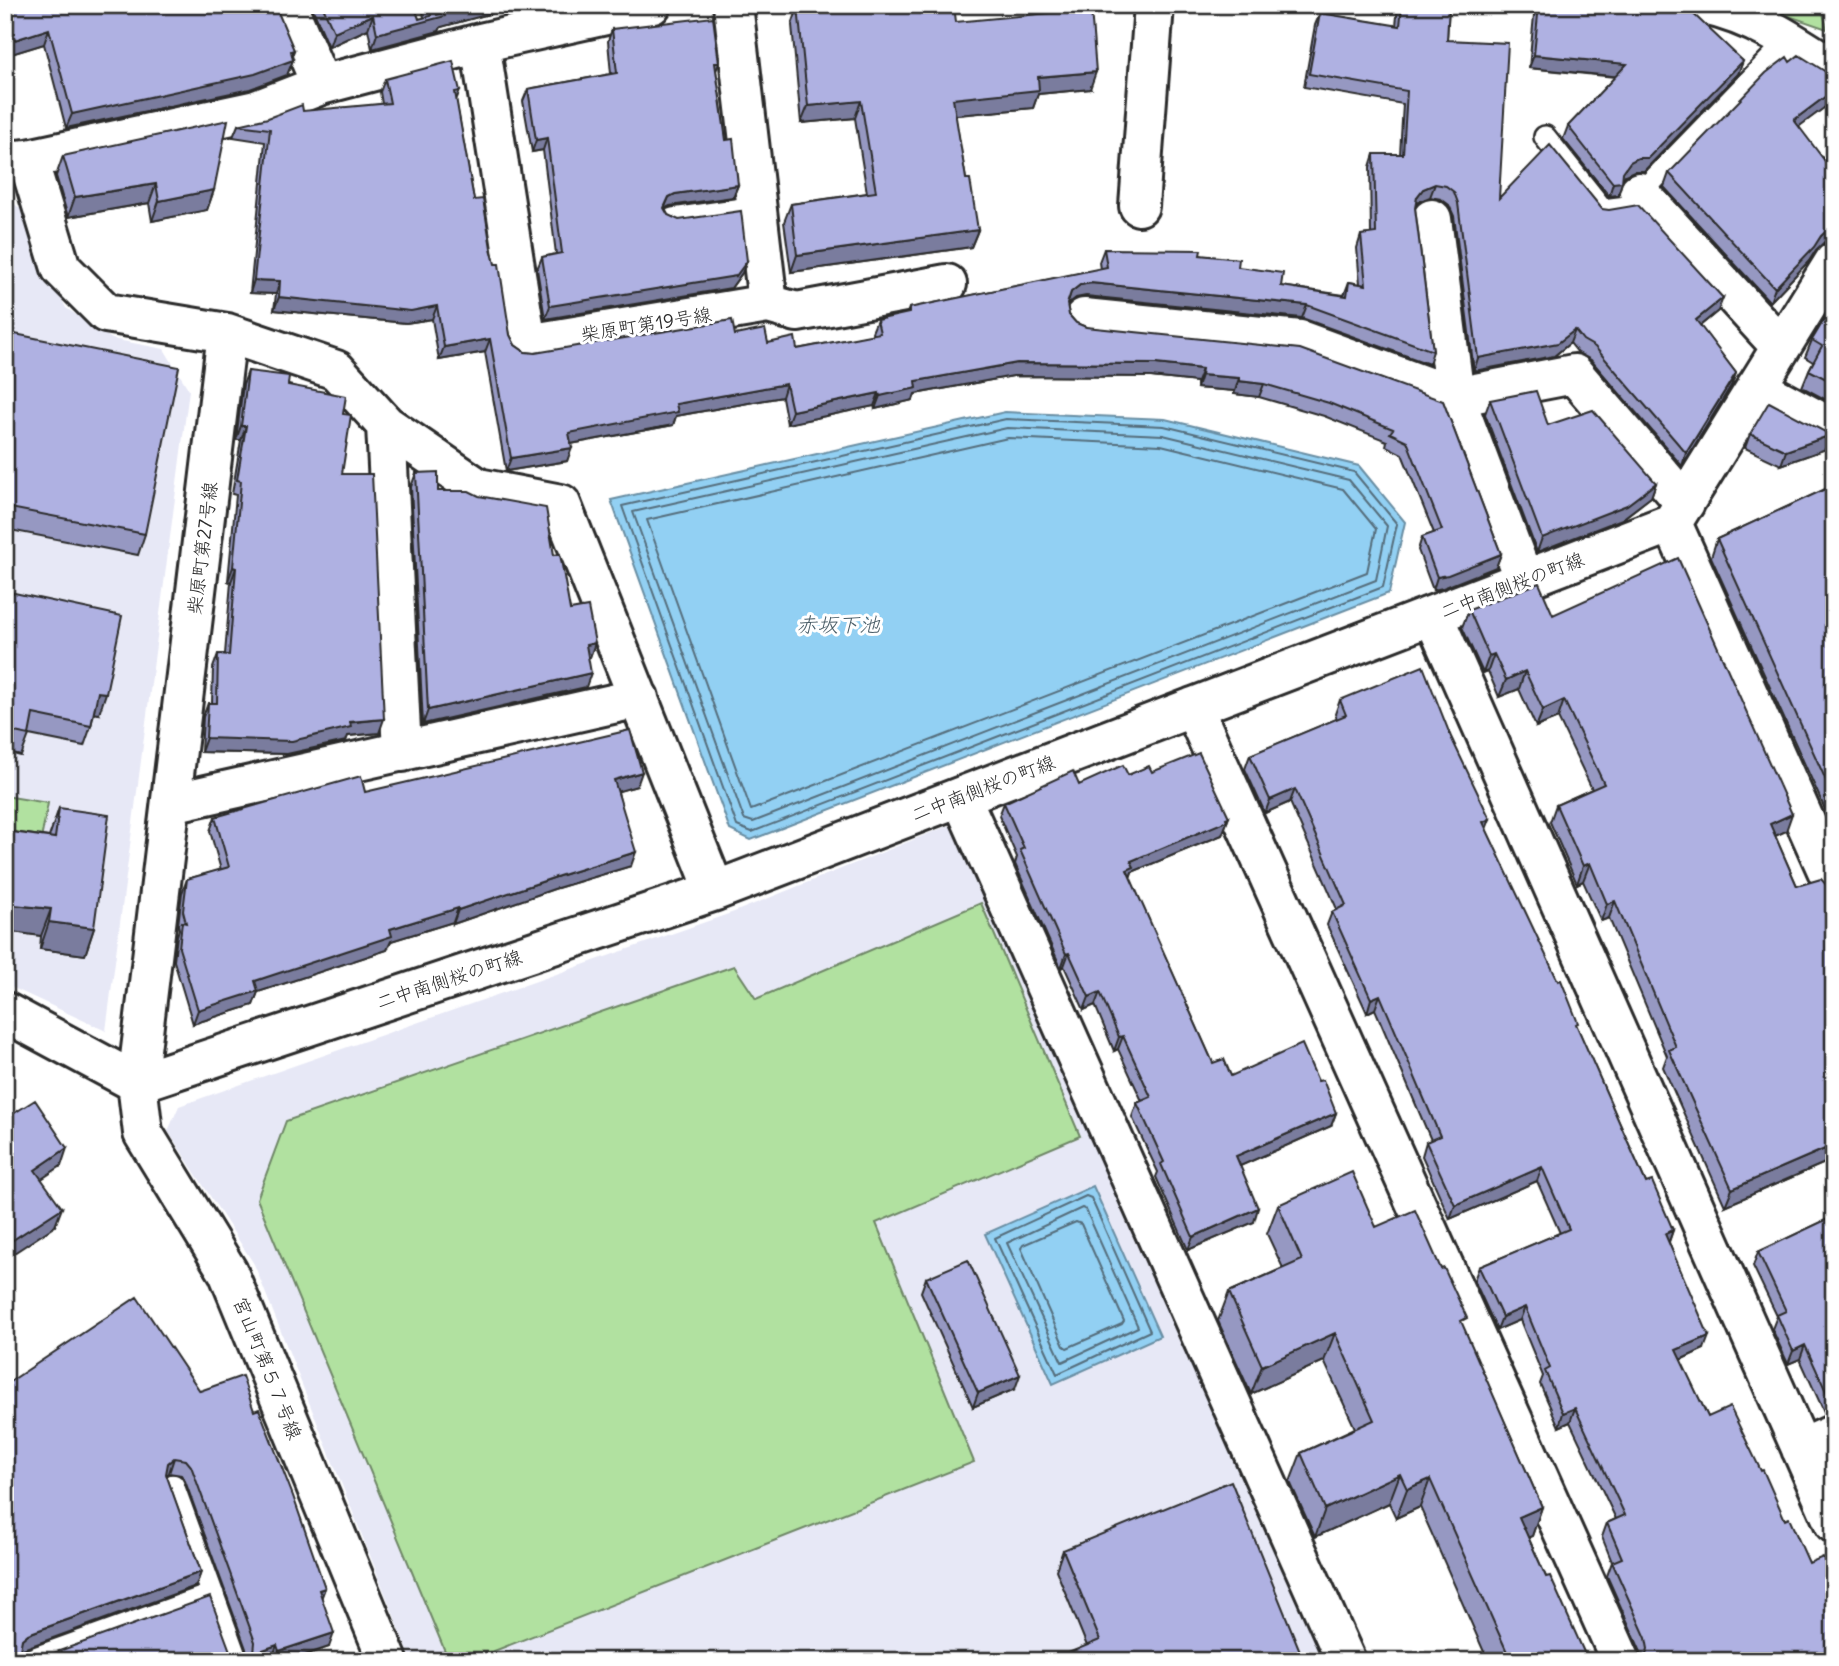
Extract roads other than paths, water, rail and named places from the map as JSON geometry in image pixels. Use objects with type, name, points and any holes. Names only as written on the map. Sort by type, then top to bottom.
[{"type":"street","points":[[287,5],[321,85]]},
{"type":"street","points":[[651,5],[480,43],[321,85],[256,110],[17,160],[61,268],[106,313],[227,333],[337,370],[386,425],[478,488],[561,504],[716,891]]},
{"type":"street","points":[[733,5],[768,304],[797,312],[947,284]]},
{"type":"street","points":[[1139,206],[1154,5]]},
{"type":"street","points":[[1721,7],[1789,40],[1834,69]]},
{"type":"street","name":"柴原町第19号線","points":[[480,43],[527,344],[768,304]]},
{"type":"street","points":[[1639,192],[1781,347]]},
{"type":"street","points":[[1432,219],[1455,397],[1524,580]]},
{"type":"street","points":[[1679,513],[1834,262]]},
{"type":"street","points":[[1084,318],[1300,340],[1455,397],[1574,374],[1679,513],[1826,843],[1834,886]]},
{"type":"street","name":"柴原町第27号線","points":[[137,1083],[227,333]]},
{"type":"street","points":[[1756,387],[1834,429]]},
{"type":"street","points":[[386,425],[402,752]]},
{"type":"street","name":"二中南側桜の町線","points":[[137,1083],[716,891],[1524,580],[1679,513]]},
{"type":"street","points":[[1433,615],[1817,1442],[1834,1523]]},
{"type":"street","points":[[171,803],[639,698]]},
{"type":"street","points":[[1192,707],[1620,1661]]},
{"type":"street","points":[[961,796],[1346,1661]]},
{"type":"street","points":[[5,1012],[137,1083]]},
{"type":"street","name":"宮山町第５７号線","points":[[137,1083],[143,1133],[228,1272],[384,1659]]},
{"type":"lane","points":[[1545,136],[1603,210],[1627,207],[1789,40]]},
{"type":"lane","points":[[673,219],[757,207]]},
{"type":"lane","points":[[173,1485],[237,1661]]},
{"type":"lane","points":[[27,1661],[213,1594]]},
{"type":"water","name":"赤坂下池","points":[[1005,412],[1165,419],[1359,466],[1405,522],[1389,593],[751,840],[730,830],[611,500]]},
{"type":"water","points":[[1093,1186],[1160,1336],[1053,1384],[985,1234]]}]
